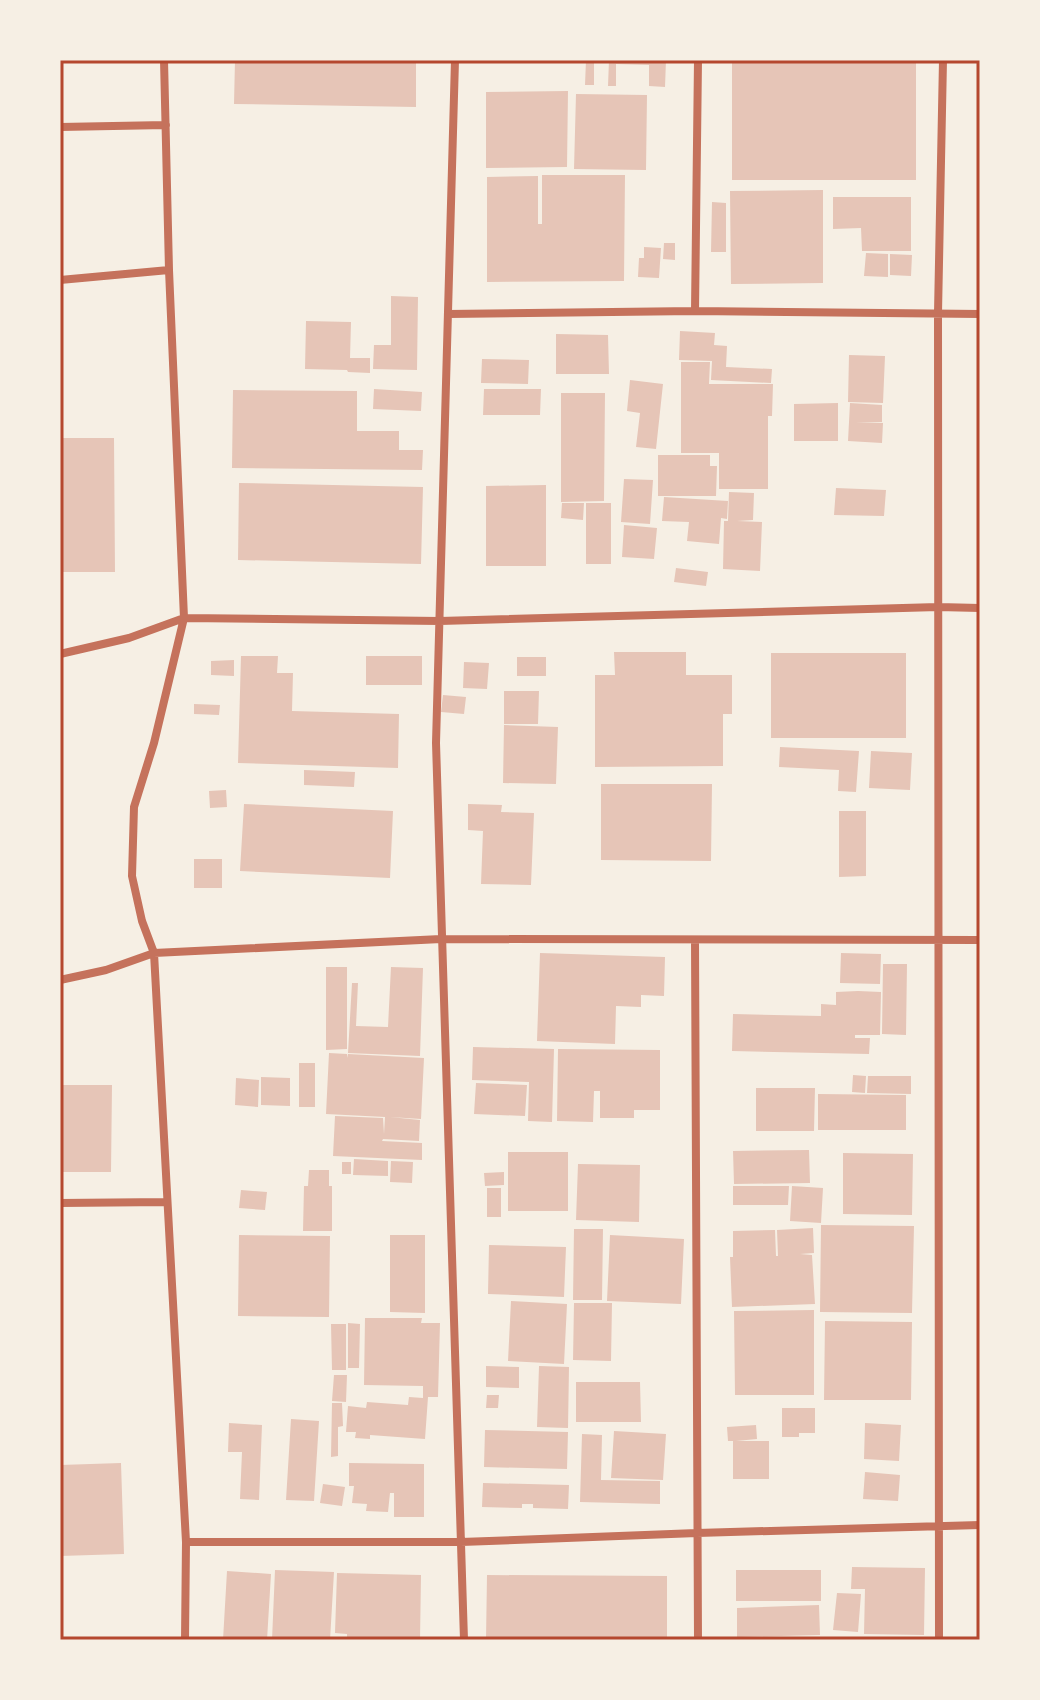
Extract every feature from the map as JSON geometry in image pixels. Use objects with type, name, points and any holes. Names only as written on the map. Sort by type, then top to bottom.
[{"type":"street","points":[[164,60],[169,270],[184,618],[154,743],[134,807],[132,876],[142,921],[154,953],[186,1542],[185,1640]]},
{"type":"street","points":[[455,60],[436,743],[464,1640]]},
{"type":"street","points":[[695,311],[698,60]]},
{"type":"street","points":[[939,1640],[938,313],[943,60]]},
{"type":"street","points":[[60,127],[166,125]]},
{"type":"street","points":[[60,280],[169,270]]},
{"type":"street","points":[[448,314],[695,311],[980,314]]},
{"type":"street","points":[[60,654],[129,638],[184,618],[440,621],[980,608]]},
{"type":"street","points":[[60,980],[106,970],[154,953],[441,939],[980,940]]},
{"type":"street","points":[[695,940],[698,1640]]},
{"type":"street","points":[[60,1203],[167,1202]]},
{"type":"street","points":[[186,1542],[461,1542],[980,1525]]},
{"type":"building","points":[[235,60],[416,60],[416,107],[234,104]]},
{"type":"building","points":[[586,60],[594,60],[594,85],[585,85]]},
{"type":"building","points":[[609,60],[666,60],[665,87],[649,86],[649,65],[616,64],[616,86],[608,86]]},
{"type":"building","points":[[732,60],[916,60],[916,180],[732,180]]},
{"type":"building","points":[[568,91],[567,167],[486,168],[486,92]]},
{"type":"building","points":[[576,94],[647,95],[646,170],[574,169]]},
{"type":"building","points":[[542,175],[625,175],[624,281],[487,282],[487,177],[538,176],[538,224],[542,224]]},
{"type":"building","points":[[823,190],[823,283],[731,284],[730,191]]},
{"type":"building","points":[[833,197],[911,197],[911,251],[862,251],[861,228],[833,229]]},
{"type":"building","points":[[712,202],[726,203],[726,252],[711,252]]},
{"type":"building","points":[[664,243],[675,243],[675,260],[663,259]]},
{"type":"building","points":[[644,247],[661,248],[659,278],[638,277],[639,258],[644,258]]},
{"type":"building","points":[[866,253],[888,254],[888,277],[864,276]]},
{"type":"building","points":[[890,254],[912,255],[911,276],[890,275]]},
{"type":"building","points":[[391,296],[418,297],[417,370],[373,369],[374,345],[391,345]]},
{"type":"building","points":[[306,321],[351,322],[350,358],[370,358],[370,373],[305,369]]},
{"type":"building","points":[[680,331],[715,333],[714,345],[727,346],[726,367],[772,369],[771,383],[711,380],[712,361],[679,360]]},
{"type":"building","points":[[556,334],[608,335],[609,374],[556,374]]},
{"type":"building","points":[[849,355],[885,356],[883,403],[848,402]]},
{"type":"building","points":[[482,359],[529,360],[528,384],[481,383]]},
{"type":"building","points":[[681,362],[710,362],[709,384],[773,384],[772,416],[768,416],[768,489],[719,489],[719,453],[681,453]]},
{"type":"building","points":[[630,380],[663,384],[656,449],[636,447],[640,413],[627,411]]},
{"type":"building","points":[[374,389],[422,392],[421,411],[373,409]]},
{"type":"building","points":[[484,389],[541,389],[540,415],[483,415]]},
{"type":"building","points":[[233,390],[357,391],[357,431],[399,431],[399,450],[423,450],[422,470],[232,468]]},
{"type":"building","points":[[561,393],[605,393],[604,501],[561,502]]},
{"type":"building","points":[[838,403],[838,441],[794,441],[794,404]]},
{"type":"building","points":[[850,403],[882,405],[882,422],[856,422],[883,423],[882,443],[848,441]]},
{"type":"building","points":[[60,438],[114,438],[115,572],[60,572]]},
{"type":"building","points":[[658,455],[710,455],[710,466],[717,466],[716,496],[658,496]]},
{"type":"building","points":[[624,479],[653,480],[650,524],[621,522]]},
{"type":"building","points":[[239,483],[423,487],[421,564],[238,560]]},
{"type":"building","points":[[546,485],[546,566],[486,566],[486,486]]},
{"type":"building","points":[[836,488],[886,490],[884,516],[834,515]]},
{"type":"building","points":[[729,492],[754,493],[753,520],[737,521],[762,522],[760,571],[723,569],[724,521],[728,521]]},
{"type":"building","points":[[664,497],[728,501],[727,519],[721,518],[719,544],[687,541],[689,522],[662,521]]},
{"type":"building","points":[[562,503],[584,503],[583,520],[561,518]]},
{"type":"building","points":[[586,503],[611,503],[611,564],[586,564]]},
{"type":"building","points":[[624,525],[657,528],[654,559],[622,557]]},
{"type":"building","points":[[676,568],[708,572],[706,586],[674,582]]},
{"type":"building","points":[[614,652],[686,652],[686,675],[732,675],[732,714],[723,714],[723,766],[595,767],[595,675],[615,675]]},
{"type":"building","points":[[771,653],[906,653],[906,738],[771,738]]},
{"type":"building","points":[[241,656],[278,656],[277,673],[293,673],[292,711],[399,714],[398,768],[238,763]]},
{"type":"building","points":[[366,656],[422,656],[422,685],[366,685]]},
{"type":"building","points":[[517,657],[546,657],[546,676],[517,676]]},
{"type":"building","points":[[234,660],[234,676],[211,675],[211,661]]},
{"type":"building","points":[[464,662],[489,663],[487,689],[463,688]]},
{"type":"building","points":[[504,691],[539,691],[538,724],[504,724]]},
{"type":"building","points":[[443,695],[466,697],[464,714],[441,712]]},
{"type":"building","points":[[194,704],[220,705],[219,715],[194,714]]},
{"type":"building","points":[[504,725],[558,727],[556,784],[503,783]]},
{"type":"building","points":[[780,747],[859,751],[856,792],[838,791],[839,770],[779,767]]},
{"type":"building","points":[[871,751],[912,753],[910,790],[869,788]]},
{"type":"building","points":[[304,770],[355,772],[354,787],[304,785]]},
{"type":"building","points":[[601,784],[712,784],[711,861],[601,860]]},
{"type":"building","points":[[226,790],[227,807],[210,808],[209,791]]},
{"type":"building","points":[[244,804],[393,811],[390,878],[240,871]]},
{"type":"building","points":[[468,804],[502,805],[501,812],[534,813],[531,885],[481,884],[483,831],[468,830]]},
{"type":"building","points":[[839,811],[866,811],[866,876],[839,877]]},
{"type":"building","points":[[194,859],[222,859],[222,888],[194,888]]},
{"type":"building","points":[[540,953],[665,957],[664,996],[641,995],[641,1007],[616,1006],[615,1044],[537,1041]]},
{"type":"building","points":[[841,953],[881,954],[880,984],[840,983]]},
{"type":"building","points":[[883,964],[907,964],[906,1035],[882,1034]]},
{"type":"building","points":[[326,967],[347,967],[347,1049],[326,1050]]},
{"type":"building","points":[[391,967],[423,968],[420,1056],[348,1053],[352,983],[358,983],[356,1026],[388,1027]]},
{"type":"building","points":[[836,992],[881,992],[880,1035],[855,1035],[855,1038],[870,1038],[869,1054],[732,1051],[733,1014],[821,1016],[821,1004],[836,1005]]},
{"type":"building","points":[[473,1047],[554,1049],[552,1122],[528,1121],[529,1082],[472,1080]]},
{"type":"building","points":[[558,1049],[660,1050],[660,1110],[634,1110],[634,1118],[600,1118],[600,1091],[594,1091],[593,1122],[557,1121]]},
{"type":"building","points":[[329,1053],[347,1054],[347,1058],[348,1054],[424,1058],[421,1119],[390,1117],[420,1120],[419,1141],[382,1141],[422,1143],[422,1160],[333,1156],[335,1116],[383,1118],[384,1134],[385,1117],[326,1114]]},
{"type":"building","points":[[299,1063],[315,1063],[315,1107],[299,1107]]},
{"type":"building","points":[[853,1075],[866,1076],[865,1093],[852,1092]]},
{"type":"building","points":[[868,1076],[911,1076],[911,1094],[867,1093]]},
{"type":"building","points":[[261,1077],[290,1078],[290,1106],[261,1105]]},
{"type":"building","points":[[236,1078],[259,1080],[258,1107],[235,1105]]},
{"type":"building","points":[[476,1083],[527,1085],[525,1116],[474,1114]]},
{"type":"building","points":[[60,1085],[112,1085],[111,1172],[60,1172]]},
{"type":"building","points":[[756,1088],[815,1088],[814,1131],[756,1131]]},
{"type":"building","points":[[818,1094],[906,1095],[906,1130],[818,1130]]},
{"type":"building","points":[[809,1150],[810,1183],[734,1184],[733,1151]]},
{"type":"building","points":[[508,1152],[568,1152],[568,1211],[508,1211]]},
{"type":"building","points":[[843,1153],[913,1154],[912,1215],[843,1214]]},
{"type":"building","points":[[354,1159],[388,1161],[388,1176],[353,1175]]},
{"type":"building","points":[[391,1161],[413,1162],[412,1183],[390,1182]]},
{"type":"building","points":[[342,1162],[351,1162],[351,1174],[342,1174]]},
{"type":"building","points":[[578,1164],[640,1165],[639,1222],[576,1220]]},
{"type":"building","points":[[309,1170],[329,1170],[332,1231],[303,1231],[304,1186],[308,1186]]},
{"type":"building","points":[[504,1172],[504,1185],[485,1186],[484,1173]]},
{"type":"building","points":[[733,1186],[789,1186],[788,1205],[733,1205]]},
{"type":"building","points":[[792,1186],[823,1188],[821,1223],[790,1221]]},
{"type":"building","points":[[487,1188],[501,1188],[501,1217],[487,1217]]},
{"type":"building","points":[[241,1190],[267,1192],[265,1210],[239,1208]]},
{"type":"building","points":[[821,1225],[914,1226],[912,1313],[820,1312]]},
{"type":"building","points":[[813,1228],[814,1253],[800,1254],[812,1255],[815,1304],[732,1307],[730,1257],[733,1257],[733,1231],[775,1230],[778,1256],[777,1230]]},
{"type":"building","points":[[574,1229],[603,1229],[602,1300],[573,1300]]},
{"type":"building","points":[[239,1235],[330,1236],[329,1317],[238,1316]]},
{"type":"building","points":[[390,1235],[425,1235],[425,1313],[390,1312]]},
{"type":"building","points":[[610,1235],[684,1239],[681,1304],[607,1301]]},
{"type":"building","points":[[489,1245],[566,1247],[564,1297],[488,1294]]},
{"type":"building","points":[[511,1301],[567,1304],[564,1364],[508,1361]]},
{"type":"building","points":[[574,1303],[612,1303],[611,1361],[573,1360]]},
{"type":"building","points":[[814,1310],[814,1395],[735,1395],[734,1311]]},
{"type":"building","points":[[365,1318],[422,1318],[421,1323],[440,1323],[438,1397],[428,1397],[425,1439],[370,1435],[370,1439],[355,1438],[356,1432],[346,1432],[348,1406],[366,1408],[367,1402],[408,1405],[409,1397],[423,1398],[423,1386],[364,1385]]},
{"type":"building","points":[[825,1321],[912,1322],[911,1400],[824,1400]]},
{"type":"building","points":[[348,1323],[360,1324],[359,1368],[348,1368]]},
{"type":"building","points":[[331,1324],[346,1324],[346,1370],[332,1370]]},
{"type":"building","points":[[486,1366],[519,1367],[519,1388],[486,1387]]},
{"type":"building","points":[[539,1366],[569,1367],[568,1428],[537,1427]]},
{"type":"building","points":[[334,1375],[347,1375],[346,1402],[332,1401]]},
{"type":"building","points":[[576,1382],[640,1382],[641,1422],[576,1422]]},
{"type":"building","points":[[487,1395],[499,1395],[498,1408],[486,1408]]},
{"type":"building","points":[[332,1403],[342,1403],[343,1426],[338,1427],[338,1456],[331,1457]]},
{"type":"building","points":[[782,1408],[815,1408],[815,1433],[782,1437]]},
{"type":"building","points":[[291,1419],[319,1421],[314,1501],[286,1500]]},
{"type":"building","points":[[229,1423],[262,1425],[259,1500],[240,1499],[242,1452],[228,1452]]},
{"type":"building","points":[[865,1423],[901,1425],[899,1461],[864,1459]]},
{"type":"building","points":[[756,1425],[757,1439],[736,1441],[769,1441],[769,1479],[733,1479],[733,1441],[728,1441],[727,1427]]},
{"type":"building","points":[[485,1430],[568,1432],[567,1469],[484,1467]]},
{"type":"building","points":[[614,1431],[666,1434],[663,1480],[611,1478]]},
{"type":"building","points":[[582,1434],[602,1435],[601,1480],[660,1481],[660,1504],[580,1502]]},
{"type":"building","points":[[121,1463],[124,1554],[60,1556],[60,1465]]},
{"type":"building","points":[[349,1463],[424,1464],[424,1517],[394,1517],[394,1493],[390,1493],[388,1512],[366,1511],[367,1504],[352,1503],[354,1486],[349,1486]]},
{"type":"building","points":[[865,1472],[900,1475],[898,1501],[863,1499]]},
{"type":"building","points":[[483,1483],[569,1485],[568,1509],[533,1508],[533,1504],[522,1504],[522,1508],[482,1507]]},
{"type":"building","points":[[323,1484],[345,1487],[342,1506],[320,1503]]},
{"type":"building","points":[[852,1567],[925,1568],[924,1635],[864,1634],[865,1589],[851,1589]]},
{"type":"building","points":[[275,1570],[334,1572],[330,1640],[272,1640]]},
{"type":"building","points":[[736,1570],[821,1570],[821,1601],[736,1601]]},
{"type":"building","points":[[227,1571],[271,1574],[267,1640],[223,1640]]},
{"type":"building","points":[[337,1573],[421,1575],[420,1640],[347,1640],[347,1634],[335,1633]]},
{"type":"building","points":[[487,1575],[667,1576],[667,1640],[486,1640]]},
{"type":"building","points":[[837,1593],[861,1594],[858,1632],[833,1630]]},
{"type":"building","points":[[819,1605],[820,1635],[737,1637],[737,1608]]}]
